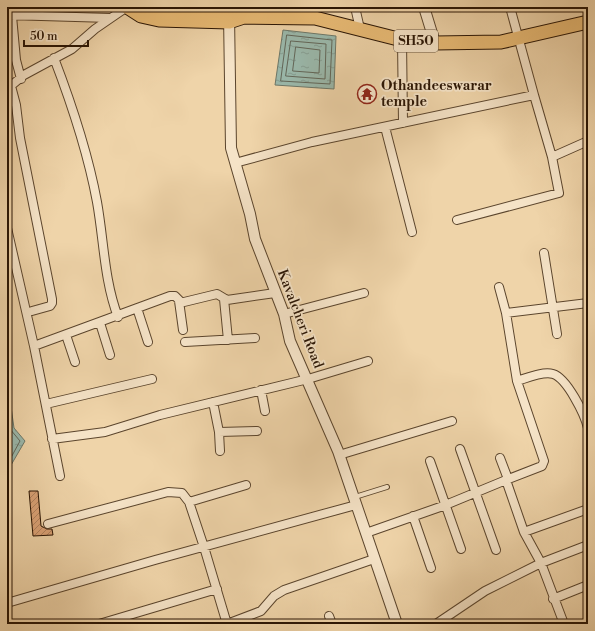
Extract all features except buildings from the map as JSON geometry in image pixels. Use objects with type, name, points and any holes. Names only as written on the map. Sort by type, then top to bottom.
[{"type":"main road","name":"SH50","points":[[127,7],[141,16],[159,20],[229,14]]},
{"type":"main road","name":"SH50","points":[[150,7],[166,11],[229,14],[244,17],[315,18],[402,40],[435,43],[501,42],[588,22]]},
{"type":"street","points":[[32,311],[50,306],[52,299],[20,138],[16,106],[9,88],[54,58],[72,49],[110,18],[127,7]]},
{"type":"street","points":[[355,7],[360,29]]},
{"type":"street","points":[[424,7],[435,43]]},
{"type":"street","points":[[457,220],[559,193],[552,157],[510,7]]},
{"type":"street","name":"Kavalcheri Road","points":[[229,14],[230,127],[232,148],[250,214],[254,238],[284,314],[290,341],[308,379],[339,455],[396,624]]},
{"type":"street","points":[[21,79],[16,60],[9,15],[110,18]]},
{"type":"street","points":[[402,40],[403,123]]},
{"type":"street","points":[[54,58],[74,110],[95,195],[110,296],[118,317]]},
{"type":"street","points":[[235,163],[312,142],[534,95]]},
{"type":"street","points":[[385,127],[412,232]]},
{"type":"street","points":[[552,157],[588,141]]},
{"type":"street","points":[[7,228],[34,346],[60,476]]},
{"type":"street","points":[[544,253],[557,334]]},
{"type":"street","points":[[366,533],[445,505],[542,466],[544,461],[517,381],[506,313],[499,287]]},
{"type":"street","points":[[34,346],[118,317],[137,308],[172,296],[179,301],[184,302],[217,294],[224,299],[275,293]]},
{"type":"street","points":[[284,314],[364,293]]},
{"type":"street","points":[[224,299],[228,340]]},
{"type":"street","points":[[179,301],[183,330]]},
{"type":"street","points":[[506,313],[553,308],[588,302]]},
{"type":"street","points":[[137,308],[148,342]]},
{"type":"street","points":[[100,323],[110,354]]},
{"type":"street","points":[[66,335],[75,362]]},
{"type":"street","points":[[185,342],[256,338]]},
{"type":"street","points":[[52,439],[105,432],[160,415],[308,379],[368,361]]},
{"type":"street","points":[[517,381],[548,374],[558,377],[578,403],[588,428]]},
{"type":"street","points":[[46,404],[152,379]]},
{"type":"street","points":[[261,390],[265,411]]},
{"type":"street","points":[[213,402],[219,432],[220,451]]},
{"type":"street","points":[[339,455],[452,421]]},
{"type":"street","points":[[219,432],[257,431]]},
{"type":"street","points":[[460,449],[496,550]]},
{"type":"street","points":[[500,458],[524,532],[541,563],[553,599],[564,624]]},
{"type":"street","points":[[430,461],[461,549]]},
{"type":"street","points":[[189,502],[246,484]]},
{"type":"street","points":[[48,524],[168,492],[182,493],[189,502],[227,624],[261,610],[274,596],[284,590],[374,559]]},
{"type":"street","points":[[7,603],[204,547],[355,501]]},
{"type":"street","points":[[524,532],[588,509]]},
{"type":"street","points":[[413,516],[431,568]]},
{"type":"street","points":[[436,624],[485,591],[541,563],[588,545]]},
{"type":"street","points":[[553,599],[588,586]]},
{"type":"street","points":[[99,624],[217,589]]},
{"type":"street","points":[[329,616],[332,624]]},
{"type":"lane","points":[[355,501],[387,487]]},
{"type":"water","points":[[283,30],[336,36],[334,89],[275,85]]},
{"type":"water","points":[[7,379],[14,428],[25,441],[7,472]]},
{"type":"place","name":"Othandeeswarar temple","points":[[367,94]]}]
